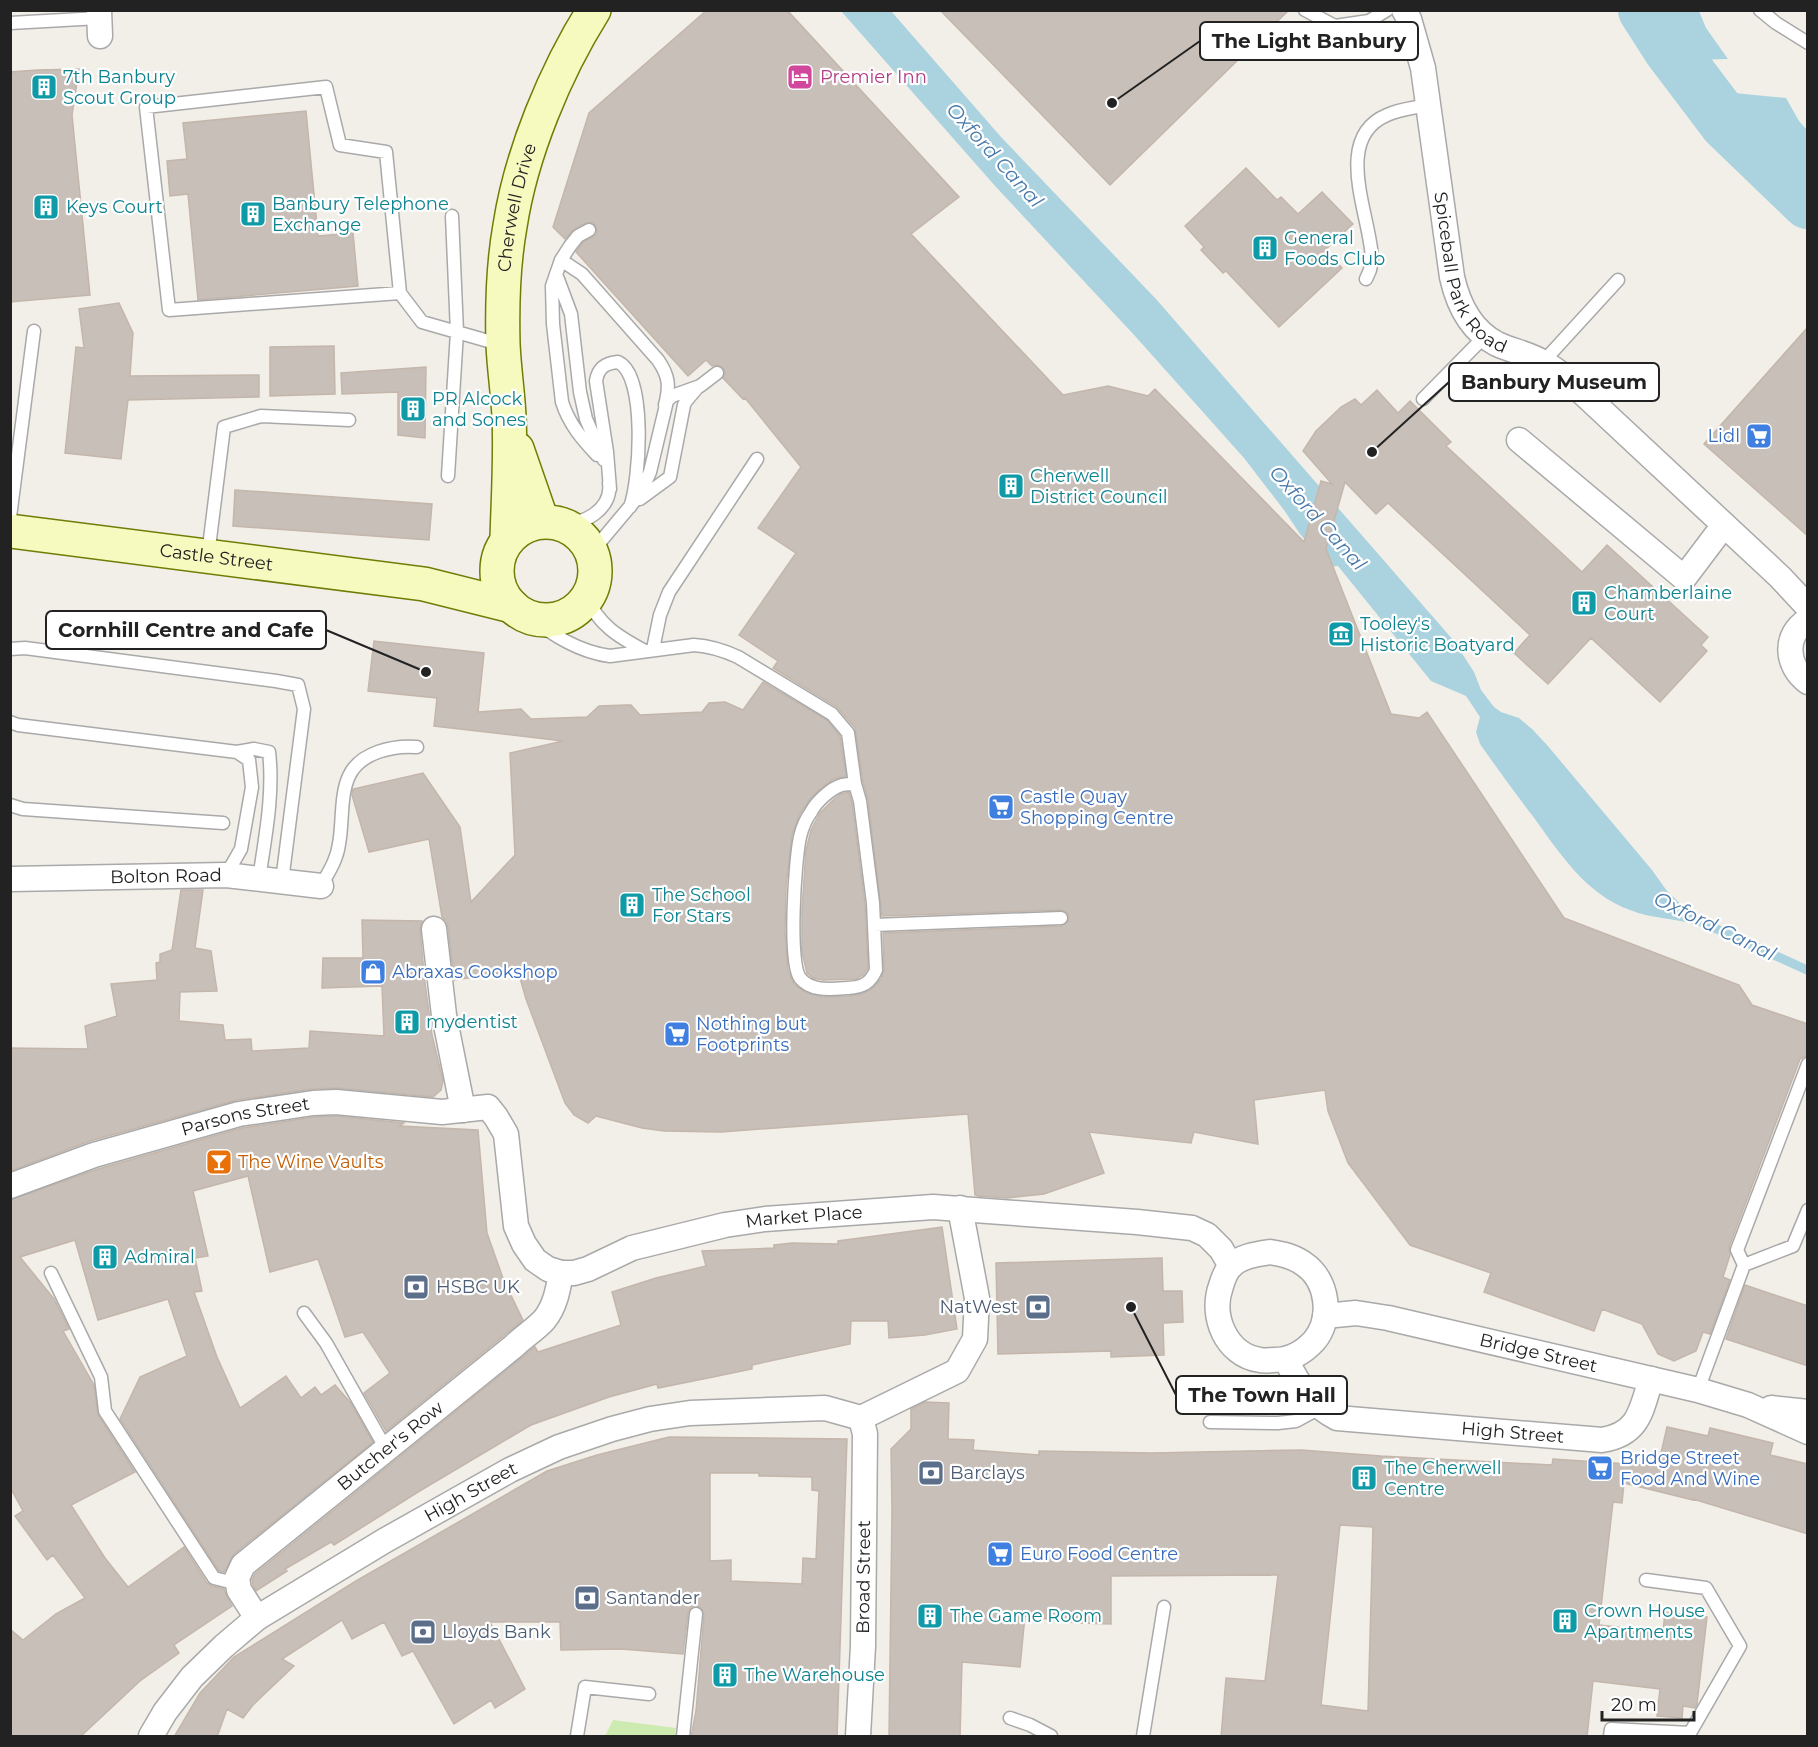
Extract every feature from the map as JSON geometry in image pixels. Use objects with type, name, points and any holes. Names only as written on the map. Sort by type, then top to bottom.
[{"type":"street","name":"Cherwell Drive","points":[[551,522],[519,455],[510,418],[503,345],[504,287],[510,225],[524,165],[541,115],[594,10]]},
{"type":"street","name":"Spiceball Park Road","points":[[1404,10],[1409,19],[1423,68],[1456,294],[1468,318],[1485,336],[1496,343],[1543,362],[1571,382],[1780,577],[1808,607]]},
{"type":"street","name":"Cherwell Drive","points":[[503,548],[510,418]]},
{"type":"street","points":[[1519,440],[1684,578],[1724,525]]},
{"type":"street","points":[[551,522],[577,532],[589,546],[594,558],[596,568],[593,587],[584,603],[575,611],[558,619],[540,620],[520,611],[500,587],[497,571],[503,548],[519,529],[551,522]]},
{"type":"street","name":"Castle Street","points":[[10,531],[424,584],[520,611]]},
{"type":"street","name":"Castle Street","points":[[424,584],[454,577],[503,548]]},
{"type":"street","points":[[1808,620],[1794,633],[1790,645],[1790,657],[1794,668],[1808,682]]},
{"type":"street","name":"Bolton Road","points":[[10,879],[226,875],[321,886]]},
{"type":"street","points":[[434,929],[444,1015],[463,1110]]},
{"type":"street","name":"Parsons Street","points":[[10,1186],[94,1155],[239,1114],[313,1103],[336,1102],[442,1112],[488,1107],[506,1134],[516,1226],[535,1260],[561,1274]]},
{"type":"street","name":"Market Place","points":[[561,1274],[588,1269],[632,1248],[725,1225],[765,1219],[933,1207],[1192,1228],[1207,1235],[1221,1249],[1231,1266]]},
{"type":"street","points":[[861,1418],[957,1371],[975,1339],[976,1298],[960,1208]]},
{"type":"street","points":[[1270,1252],[1288,1255],[1305,1264],[1318,1278],[1324,1292],[1325,1316],[1316,1339],[1303,1352],[1286,1360],[1260,1360],[1242,1353],[1229,1342],[1216,1311],[1219,1292],[1231,1266],[1242,1259],[1270,1252]]},
{"type":"street","name":"Butcher's Row","points":[[238,1584],[237,1578],[243,1565],[514,1346],[544,1319],[559,1289],[561,1274]]},
{"type":"street","name":"Bridge Street","points":[[1325,1316],[1356,1313],[1388,1318],[1698,1389],[1748,1405],[1808,1432]]},
{"type":"street","points":[[1286,1360],[1300,1386],[1313,1402],[1328,1413]]},
{"type":"street","name":"High Street","points":[[1328,1413],[1602,1440],[1616,1438],[1627,1432],[1638,1417],[1652,1379]]},
{"type":"street","name":"Bridge Street","points":[[1748,1405],[1808,1412]]},
{"type":"street","name":"High Street","points":[[151,1737],[165,1712],[192,1677],[257,1618],[384,1541],[510,1470],[559,1447],[650,1419],[690,1413],[825,1408],[861,1418]]},
{"type":"street","name":"Broad Street","points":[[858,1737],[864,1634],[865,1434],[861,1418]]},
{"type":"street","points":[[238,1584],[239,1590],[257,1618]]},
{"type":"lane","points":[[1305,10],[1335,26],[1369,21],[1387,10]]},
{"type":"lane","points":[[1760,10],[1808,43]]},
{"type":"lane","points":[[10,24],[99,22]]},
{"type":"lane","points":[[400,293],[169,310],[146,107],[326,87],[340,145],[386,152],[400,293],[422,322],[503,345]]},
{"type":"lane","points":[[1366,279],[1372,258],[1357,172],[1357,153],[1360,142],[1370,126],[1379,118],[1427,105]]},
{"type":"lane","points":[[448,476],[457,332],[452,216]]},
{"type":"lane","points":[[589,230],[578,236],[561,260],[552,286],[552,304],[565,413],[575,430],[606,465]]},
{"type":"lane","points":[[561,260],[582,274],[658,360],[663,368],[669,390],[650,472],[637,498],[602,541],[594,558]]},
{"type":"lane","points":[[556,274],[571,314],[580,392],[586,419],[606,465],[610,489]]},
{"type":"lane","points":[[1543,362],[1618,280]]},
{"type":"lane","points":[[10,517],[34,331]]},
{"type":"lane","points":[[1423,399],[1485,336]]},
{"type":"lane","points":[[551,522],[570,525],[591,516],[607,501],[610,489],[607,452],[596,381],[597,374],[604,366],[618,362],[630,375],[636,397],[638,466],[635,491],[630,507]]},
{"type":"lane","points":[[630,507],[670,477],[686,401],[717,373]]},
{"type":"lane","points":[[664,408],[672,396],[700,386]]},
{"type":"lane","points":[[208,557],[224,427],[261,416],[349,420]]},
{"type":"lane","points":[[649,650],[669,591],[757,459]]},
{"type":"lane","points":[[587,597],[596,615],[608,629],[625,641],[649,650]]},
{"type":"lane","points":[[520,611],[558,638],[593,653],[610,656],[694,645],[708,645],[722,649],[832,714],[848,733],[855,784],[860,801],[873,903],[876,970],[867,984],[861,987],[823,989],[806,984],[796,970],[793,913],[800,837],[812,809],[820,801],[841,785],[855,784]]},
{"type":"lane","points":[[10,649],[36,650],[230,674],[298,685],[304,709],[271,880]]},
{"type":"lane","points":[[10,722],[18,725],[237,752],[254,749],[269,753],[271,771],[265,836],[271,880]]},
{"type":"lane","points":[[321,886],[339,846],[344,795],[350,774],[363,760],[375,753],[403,746],[417,747]]},
{"type":"lane","points":[[226,875],[241,849],[252,787],[249,760],[237,752]]},
{"type":"lane","points":[[10,805],[23,809],[223,823]]},
{"type":"lane","points":[[874,926],[1061,918]]},
{"type":"lane","points":[[1698,1389],[1744,1265],[1737,1250],[1808,1064]]},
{"type":"lane","points":[[1744,1265],[1793,1246],[1808,1210]]},
{"type":"lane","points":[[51,1273],[101,1377],[105,1411],[214,1578],[238,1584]]},
{"type":"lane","points":[[304,1313],[326,1343],[386,1449]]},
{"type":"lane","points":[[1210,1422],[1278,1423],[1328,1413]]},
{"type":"lane","points":[[1610,1737],[1611,1729],[1690,1733],[1740,1646],[1706,1588],[1646,1580]]},
{"type":"lane","points":[[1143,1737],[1164,1607]]},
{"type":"lane","points":[[683,1737],[696,1614]]},
{"type":"lane","points":[[577,1737],[585,1687],[649,1694]]},
{"type":"lane","points":[[1010,1718],[1030,1725],[1051,1737]]},
{"type":"green space","points":[[613,1720],[676,1728],[675,1736],[605,1736]]},
{"type":"water","name":"Oxford Canal","points":[[841,11],[891,11],[1001,137],[1156,299],[1454,641],[1474,672],[1481,690],[1494,707],[1519,718],[1532,729],[1652,870],[1667,891],[1688,911],[1807,965],[1807,975],[1697,925],[1630,910],[1614,903],[1586,883],[1563,857],[1480,744],[1476,732],[1480,717],[1466,696],[1431,681],[1338,566],[1328,567],[1300,534],[1244,458],[1135,336],[996,187]]},
{"type":"water","points":[[1656,11],[1699,11],[1706,28],[1728,59],[1690,60]]},
{"type":"water","points":[[1714,91],[1786,98],[1807,130],[1807,194],[1772,158]]},
{"type":"building","name":"Castle Quay Shopping Centre","points":[[707,10],[787,10],[959,197],[911,234],[1063,395],[1108,386],[1148,396],[1155,389],[1304,542],[1321,481],[1332,484],[1303,451],[1316,431],[1341,407],[1355,399],[1361,405],[1377,390],[1398,413],[1410,401],[1451,442],[1446,446],[1582,572],[1607,545],[1708,637],[1701,645],[1707,651],[1660,702],[1591,638],[1548,684],[1514,653],[1530,635],[1388,503],[1376,514],[1345,482],[1326,549],[1391,714],[1419,718],[1427,712],[1564,918],[1739,985],[1752,1005],[1808,1024],[1808,1055],[1800,1059],[1729,1247],[1730,1255],[1723,1277],[1730,1280],[1710,1334],[1703,1332],[1696,1351],[1674,1361],[1658,1354],[1642,1324],[1602,1309],[1594,1331],[1484,1292],[1491,1273],[1410,1245],[1348,1163],[1328,1111],[1325,1090],[1254,1100],[1258,1144],[1194,1132],[1191,1143],[1089,1132],[1104,1173],[1044,1194],[1007,1198],[978,1196],[975,1195],[968,1114],[721,1132],[664,1131],[642,1128],[596,1116],[588,1123],[574,1115],[565,1103],[526,999],[518,971],[454,980],[448,927],[442,917],[429,839],[369,852],[352,795],[353,789],[423,773],[460,827],[471,902],[515,855],[510,753],[563,741],[434,726],[437,698],[368,691],[374,641],[484,653],[478,712],[521,709],[531,719],[587,717],[599,706],[631,705],[640,715],[702,712],[709,703],[725,702],[743,710],[763,682],[827,720],[840,736],[846,776],[834,779],[819,790],[800,814],[792,835],[786,886],[785,932],[788,970],[794,984],[807,993],[822,997],[849,996],[864,993],[873,988],[881,979],[884,970],[883,933],[1061,926],[1068,921],[1068,913],[1061,910],[882,916],[868,800],[855,728],[837,707],[773,668],[778,661],[739,635],[796,553],[758,528],[801,467],[745,398],[743,399],[723,378],[725,373],[723,368],[717,365],[712,366],[706,360],[688,376],[576,252],[583,242],[596,235],[597,230],[594,223],[586,223],[574,229],[565,239],[553,227],[589,113]]},
{"type":"building","points":[[940,10],[1289,10],[1110,185]]},
{"type":"building","name":"Keys Court","points":[[79,69],[72,115],[90,295],[10,302],[10,72]]},
{"type":"building","name":"Banbury Telephone Exchange","points":[[306,111],[318,236],[353,233],[358,286],[198,300],[188,194],[170,196],[167,161],[187,159],[183,123]]},
{"type":"building","name":"General Foods Club","points":[[1246,168],[1277,200],[1281,197],[1298,214],[1322,192],[1353,224],[1325,250],[1342,268],[1279,327],[1226,271],[1223,273],[1201,250],[1204,247],[1185,226]]},
{"type":"building","points":[[119,303],[133,333],[130,376],[259,375],[259,397],[128,400],[121,459],[65,453],[76,347],[84,348],[79,309]]},
{"type":"building","name":"Lidl","points":[[1808,327],[1808,536],[1704,444]]},
{"type":"building","points":[[334,346],[335,394],[270,396],[270,347]]},
{"type":"building","points":[[426,367],[425,438],[398,435],[398,392],[342,394],[341,373]]},
{"type":"building","points":[[235,490],[432,504],[429,540],[233,526]]},
{"type":"building","points":[[849,792],[865,904],[868,968],[856,979],[823,980],[813,978],[807,973],[802,952],[806,850],[811,830],[820,813],[834,799]]},
{"type":"building","points":[[181,890],[203,890],[195,948],[211,951],[217,991],[180,992],[179,1021],[223,1025],[225,1040],[251,1039],[252,1051],[309,1048],[310,1031],[384,1036],[382,986],[322,988],[323,958],[363,958],[362,920],[422,921],[420,931],[425,983],[432,1035],[443,1081],[441,1090],[433,1097],[337,1088],[312,1089],[237,1100],[90,1141],[10,1171],[10,1048],[88,1049],[85,1026],[117,1016],[111,984],[157,980],[156,963],[160,962],[160,954],[172,950]]},
{"type":"building","points":[[336,1116],[404,1123],[400,1126],[478,1130],[487,1233],[504,1281],[523,1320],[386,1431],[364,1393],[390,1373],[363,1332],[345,1337],[318,1259],[270,1272],[248,1176],[193,1191],[208,1256],[195,1258],[202,1291],[194,1292],[217,1357],[240,1408],[286,1376],[301,1398],[315,1387],[321,1395],[335,1385],[350,1402],[373,1442],[234,1554],[224,1572],[219,1571],[120,1419],[140,1377],[187,1356],[168,1299],[98,1320],[75,1240],[20,1257],[54,1299],[69,1329],[63,1331],[94,1385],[98,1415],[135,1472],[71,1505],[105,1558],[128,1587],[184,1547],[207,1583],[224,1589],[232,1606],[174,1645],[179,1653],[140,1681],[80,1737],[10,1737],[10,1629],[23,1640],[56,1614],[85,1598],[53,1555],[47,1560],[15,1516],[23,1511],[10,1487],[10,1200],[98,1169],[242,1128]]},
{"type":"building","points":[[942,1227],[957,1329],[889,1338],[888,1321],[851,1321],[850,1344],[752,1365],[752,1369],[658,1388],[657,1384],[609,1397],[531,1425],[334,1545],[331,1542],[285,1569],[287,1571],[256,1591],[252,1580],[255,1574],[535,1347],[538,1352],[621,1325],[612,1292],[706,1266],[702,1251],[774,1248],[774,1245],[792,1243],[838,1244],[838,1241]]},
{"type":"building","points":[[1162,1258],[1163,1291],[1182,1291],[1183,1322],[1163,1323],[1164,1355],[1111,1357],[1111,1351],[998,1354],[996,1263]]},
{"type":"building","points":[[1745,1285],[1808,1306],[1808,1366],[1726,1339]]},
{"type":"building","points":[[925,1402],[949,1403],[948,1439],[974,1440],[973,1450],[1039,1455],[1039,1451],[1152,1453],[1301,1450],[1552,1465],[1553,1459],[1658,1466],[1667,1427],[1708,1436],[1710,1428],[1773,1443],[1770,1455],[1808,1464],[1808,1534],[1693,1499],[1624,1483],[1622,1503],[1613,1502],[1599,1625],[1663,1632],[1665,1612],[1707,1617],[1697,1704],[1695,1708],[1683,1706],[1682,1718],[1657,1716],[1660,1689],[1593,1681],[1587,1737],[1221,1737],[1226,1678],[1265,1681],[1278,1575],[1111,1576],[1111,1624],[1078,1623],[1025,1616],[1020,1667],[962,1662],[960,1737],[889,1737],[891,1449],[911,1429],[911,1409]],"holes":[[[1340,1525],[1373,1527],[1368,1711],[1321,1705]]]},
{"type":"building","points":[[669,1437],[847,1439],[837,1737],[691,1737],[696,1711],[704,1615],[701,1608],[696,1606],[688,1613],[683,1654],[621,1649],[561,1650],[560,1622],[490,1622],[525,1689],[495,1708],[491,1700],[454,1724],[413,1651],[402,1656],[384,1622],[352,1639],[342,1620],[282,1659],[294,1666],[253,1705],[243,1718],[227,1709],[217,1737],[174,1737],[200,1693],[234,1657],[356,1581],[547,1471],[597,1455]],"holes":[[[710,1473],[759,1473],[759,1476],[812,1477],[812,1490],[819,1491],[816,1559],[803,1558],[802,1584],[731,1581],[731,1560],[710,1561]]]},
{"type":"waterway","points":[[1645,10],[1670,49],[1726,123],[1808,202]]},
{"type":"place","name":"Premier Inn","points":[[800,77]]},
{"type":"place","name":"7th Banbury Scout Group","points":[[44,87]]},
{"type":"place","name":"The Light Banbury","points":[[1112,103]]},
{"type":"place","name":"Keys Court","points":[[46,207]]},
{"type":"place","name":"Banbury Telephone Exchange","points":[[253,214]]},
{"type":"place","name":"General Foods Club","points":[[1265,248]]},
{"type":"place","name":"PR Alcock and Sones","points":[[413,409]]},
{"type":"place","name":"Lidl","points":[[1759,436]]},
{"type":"place","name":"Banbury Museum","points":[[1372,452]]},
{"type":"place","name":"Cherwell District Council","points":[[1011,486]]},
{"type":"place","name":"Chamberlaine Court","points":[[1584,603]]},
{"type":"place","name":"Tooley's Historic Boatyard","points":[[1341,634]]},
{"type":"place","name":"Cornhill Centre and Cafe","points":[[426,672]]},
{"type":"place","name":"Castle Quay Shopping Centre","points":[[1001,807]]},
{"type":"place","name":"The School For Stars","points":[[632,905]]},
{"type":"place","name":"Abraxas Cookshop","points":[[373,972]]},
{"type":"place","name":"mydentist","points":[[407,1022]]},
{"type":"place","name":"Nothing but Footprints","points":[[677,1034]]},
{"type":"place","name":"The Wine Vaults","points":[[219,1162]]},
{"type":"place","name":"Admiral","points":[[105,1257]]},
{"type":"place","name":"HSBC UK","points":[[416,1287]]},
{"type":"place","name":"NatWest","points":[[1038,1307]]},
{"type":"place","name":"The Town Hall","points":[[1131,1307]]},
{"type":"place","name":"Bridge Street Food And Wine","points":[[1600,1468]]},
{"type":"place","name":"Barclays","points":[[931,1473]]},
{"type":"place","name":"The Cherwell Centre","points":[[1364,1478]]},
{"type":"place","name":"Euro Food Centre","points":[[1000,1554]]},
{"type":"place","name":"Santander","points":[[587,1598]]},
{"type":"place","name":"The Game Room","points":[[930,1616]]},
{"type":"place","name":"Crown House Apartments","points":[[1565,1621]]},
{"type":"place","name":"Lloyds Bank","points":[[423,1632]]},
{"type":"place","name":"The Warehouse","points":[[725,1675]]}]
